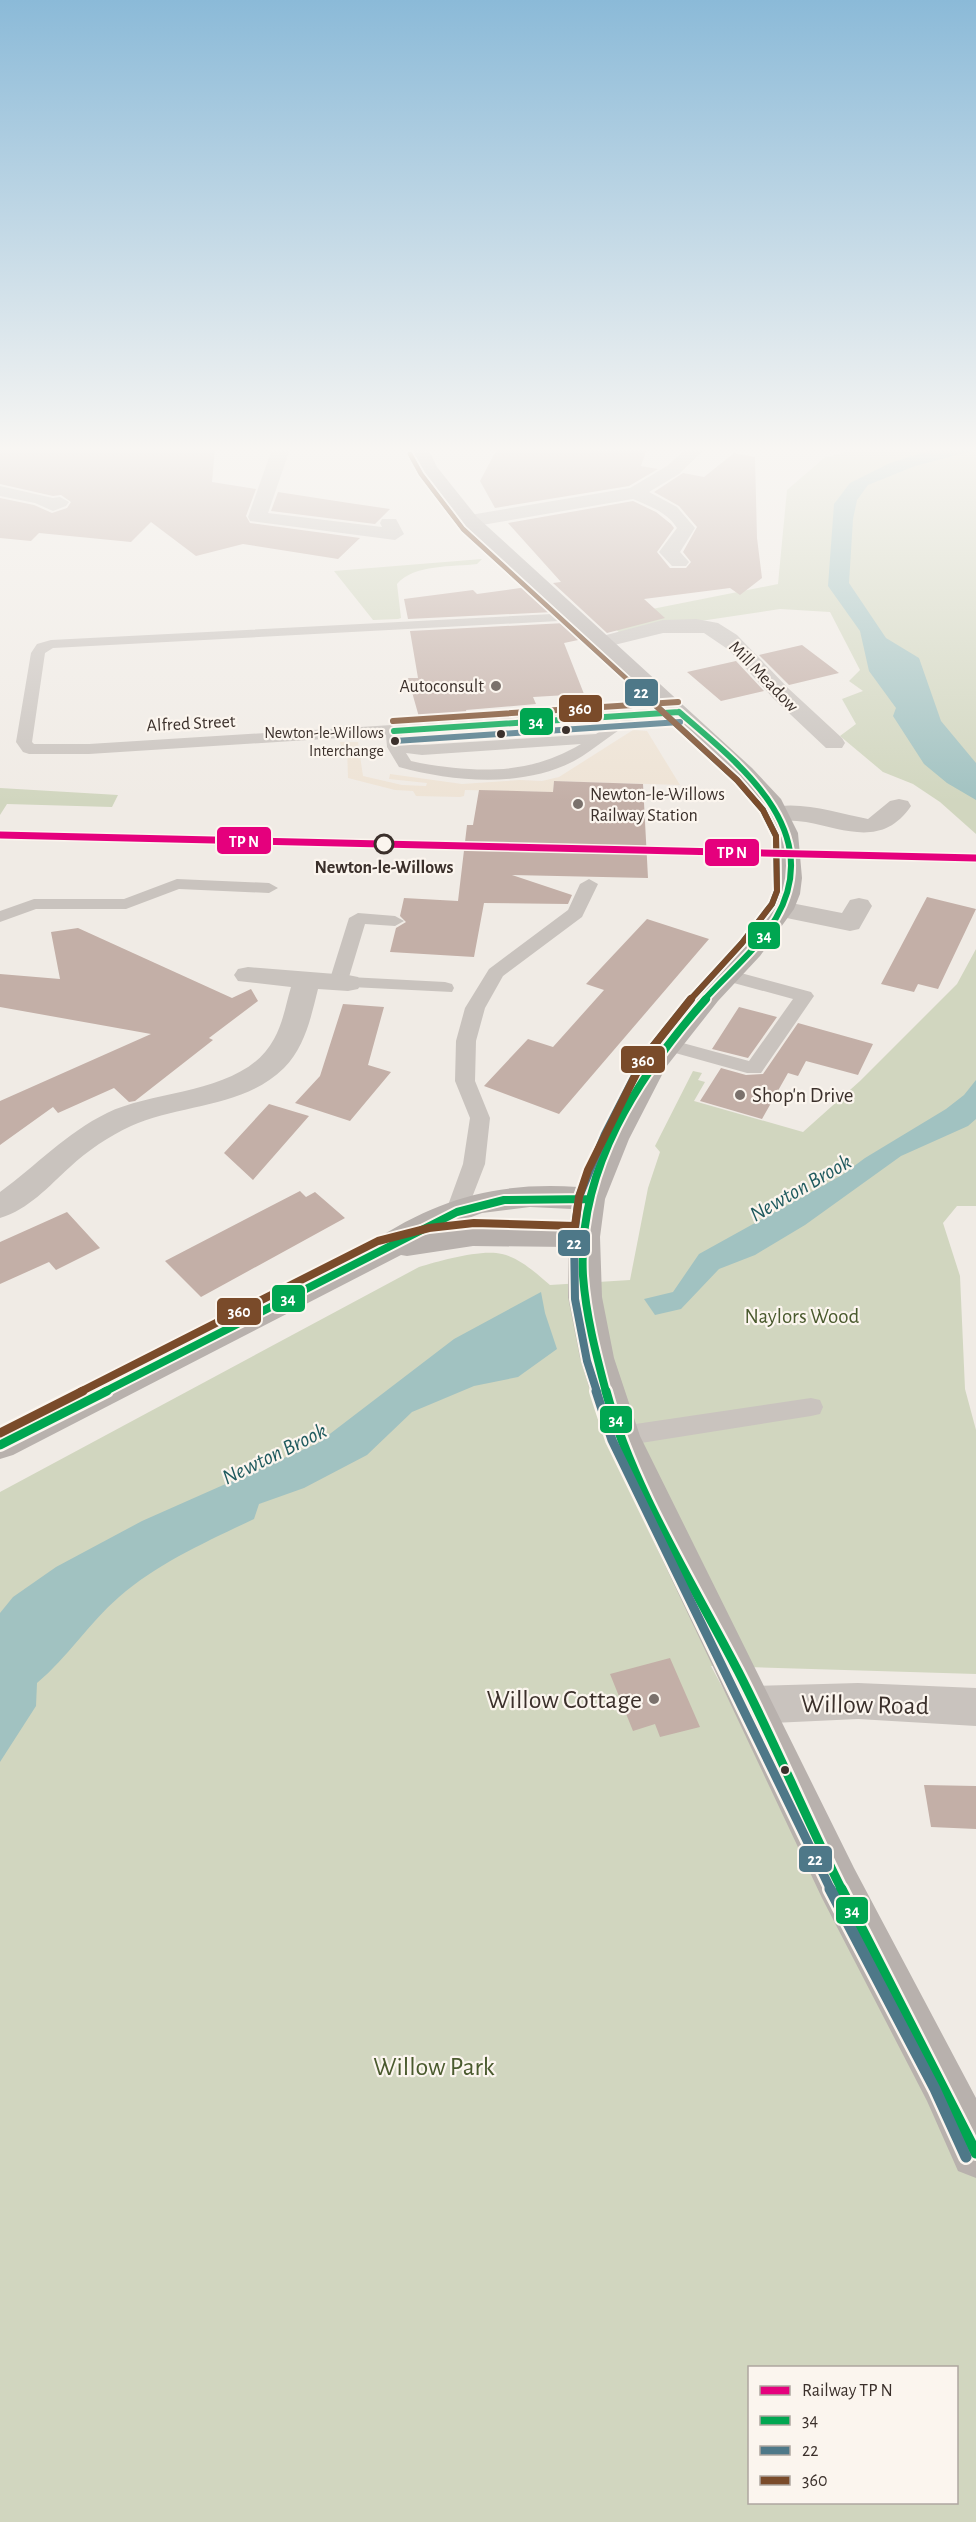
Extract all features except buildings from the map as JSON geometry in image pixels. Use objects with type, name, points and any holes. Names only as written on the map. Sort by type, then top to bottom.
[{"type":"main road","points":[[519,567],[744,772],[778,813],[786,833],[789,878],[781,909],[750,950],[726,975],[653,1064],[604,1159],[589,1199],[584,1237],[585,1297],[597,1358],[622,1436],[754,1705],[838,1883],[944,2084],[976,2153]]},
{"type":"main road","points":[[0,1444],[382,1251],[435,1217],[458,1208],[497,1199],[533,1196],[589,1199]]},
{"type":"main road","points":[[382,1251],[432,1238],[474,1233],[584,1237]]},
{"type":"street","name":"Mill Meadow","points":[[602,642],[670,626],[695,626],[717,631],[732,642],[799,712],[830,731]]},
{"type":"street","points":[[778,813],[802,814],[863,833],[879,824],[899,806]]},
{"type":"street","points":[[781,909],[850,922]]},
{"type":"street","points":[[248,975],[343,982]]},
{"type":"street","points":[[0,1207],[29,1187],[69,1151],[118,1121],[144,1108],[230,1087],[247,1081],[263,1071],[288,1042],[308,980]]},
{"type":"street","name":"Willow Road","points":[[754,1705],[858,1701],[976,1707]]},
{"type":"lane","name":"Alfred Street","points":[[572,617],[51,644],[42,647],[38,653],[24,742],[29,749],[89,749],[394,739],[679,712]]},
{"type":"lane","points":[[394,739],[405,764],[437,773],[533,771],[558,762],[636,716]]},
{"type":"lane","points":[[394,739],[422,750],[587,740],[603,734]]},
{"type":"lane","points":[[0,917],[34,904],[126,904],[177,884],[269,888]]},
{"type":"lane","points":[[458,1208],[474,1164],[480,1118],[465,1081],[466,1041],[475,1008],[496,973],[576,913],[589,884]]},
{"type":"lane","points":[[395,921],[358,918],[343,982],[445,988]]},
{"type":"lane","points":[[668,1045],[754,1069],[804,996],[726,975]]},
{"type":"lane","points":[[622,1436],[811,1407]]},
{"type":"green space","points":[[387,567],[448,567],[423,570],[404,578],[397,584],[401,618],[373,620],[334,571]]},
{"type":"green space","points":[[780,567],[976,567],[976,834],[940,802],[913,784],[883,772],[840,736],[856,724],[842,699],[863,691],[849,681],[860,670],[830,612],[780,609],[620,633],[599,615],[637,612],[778,584]]},
{"type":"green space","points":[[0,788],[118,795],[112,807],[7,804],[0,815]]},
{"type":"green space","name":"Willow Park","points":[[976,949],[976,1206],[957,1206],[943,1223],[960,1276],[965,1389],[976,1430],[976,1674],[711,1666],[976,2157],[976,2522],[0,2522],[0,1492],[419,1267],[460,1256],[493,1253],[515,1259],[550,1285],[630,1280],[648,1188],[660,1152],[655,1146],[693,1071],[702,1073],[698,1080],[705,1082],[694,1101],[803,1132],[860,1081],[957,984]]},
{"type":"shaded area","points":[[633,730],[647,731],[680,785],[554,781],[553,792],[465,790],[464,796],[460,797],[416,796],[413,791],[395,790],[348,778],[347,747],[341,746],[340,742],[358,742],[363,776],[402,785],[426,786],[427,783],[389,779],[390,774],[462,784],[520,780],[542,781],[559,777]]},
{"type":"water","points":[[829,567],[850,567],[849,583],[886,638],[919,658],[941,721],[976,763],[976,800],[947,783],[924,764],[893,716],[896,708],[869,671],[860,631],[828,586]]},
{"type":"water","points":[[976,1080],[976,1119],[968,1126],[901,1156],[805,1225],[755,1255],[719,1269],[681,1309],[655,1315],[644,1299],[673,1292],[699,1254],[842,1175],[865,1158],[946,1109],[964,1095]]},
{"type":"water","points":[[541,1292],[545,1313],[557,1349],[518,1377],[474,1386],[412,1412],[367,1455],[304,1488],[259,1504],[254,1519],[184,1553],[134,1585],[108,1607],[37,1683],[36,1706],[0,1762],[0,1613],[13,1597],[56,1567],[142,1521],[318,1443],[454,1339]]},
{"type":"transit line","name":"22","points":[[504,567],[737,780],[763,810],[776,836],[777,891],[772,904],[742,943],[700,988],[644,1058],[605,1134],[579,1197],[574,1236],[575,1299],[587,1361],[612,1440],[829,1887],[935,2089],[966,2157]]},
{"type":"transit line","name":"360","points":[[0,1433],[378,1241],[429,1228],[474,1223],[575,1226],[579,1197],[588,1170],[644,1058],[700,988],[742,943],[772,904],[777,891],[776,836],[763,810],[737,780],[504,567]]},
{"type":"transit line","name":"360","points":[[393,721],[678,702]]},
{"type":"transit line","name":"34","points":[[679,712],[735,761],[771,803],[784,829],[790,851],[789,886],[782,907],[767,931],[689,1017],[650,1069],[616,1126],[593,1185],[586,1214],[583,1275],[591,1337],[608,1399],[659,1521],[747,1689],[838,1882],[976,2153]]},
{"type":"transit line","name":"34","points":[[394,731],[679,712]]},
{"type":"transit line","name":"22","points":[[395,741],[680,722]]},
{"type":"transit line","points":[[0,835],[976,858]]},
{"type":"transit line","name":"34","points":[[0,1445],[382,1251],[433,1222],[457,1212],[504,1200],[589,1199]]},
{"type":"place","name":"Autoconsult","points":[[496,686]]},
{"type":"place","name":"Newton-le-Willows Interchange","points":[[395,741]]},
{"type":"place","name":"Newton-le-Willows Railway Station","points":[[578,804]]},
{"type":"place","name":"Newton-le-Willows","points":[[384,844]]},
{"type":"place","name":"Shop'n Drive","points":[[740,1095]]},
{"type":"place","name":"Willow Cottage","points":[[654,1699]]},
{"type":"water label","name":"Newton Brook","points":[[800,1187]]},
{"type":"water label","name":"Newton Brook","points":[[274,1453]]},
{"type":"park label","name":"Naylors Wood","points":[[802,1316]]}]
